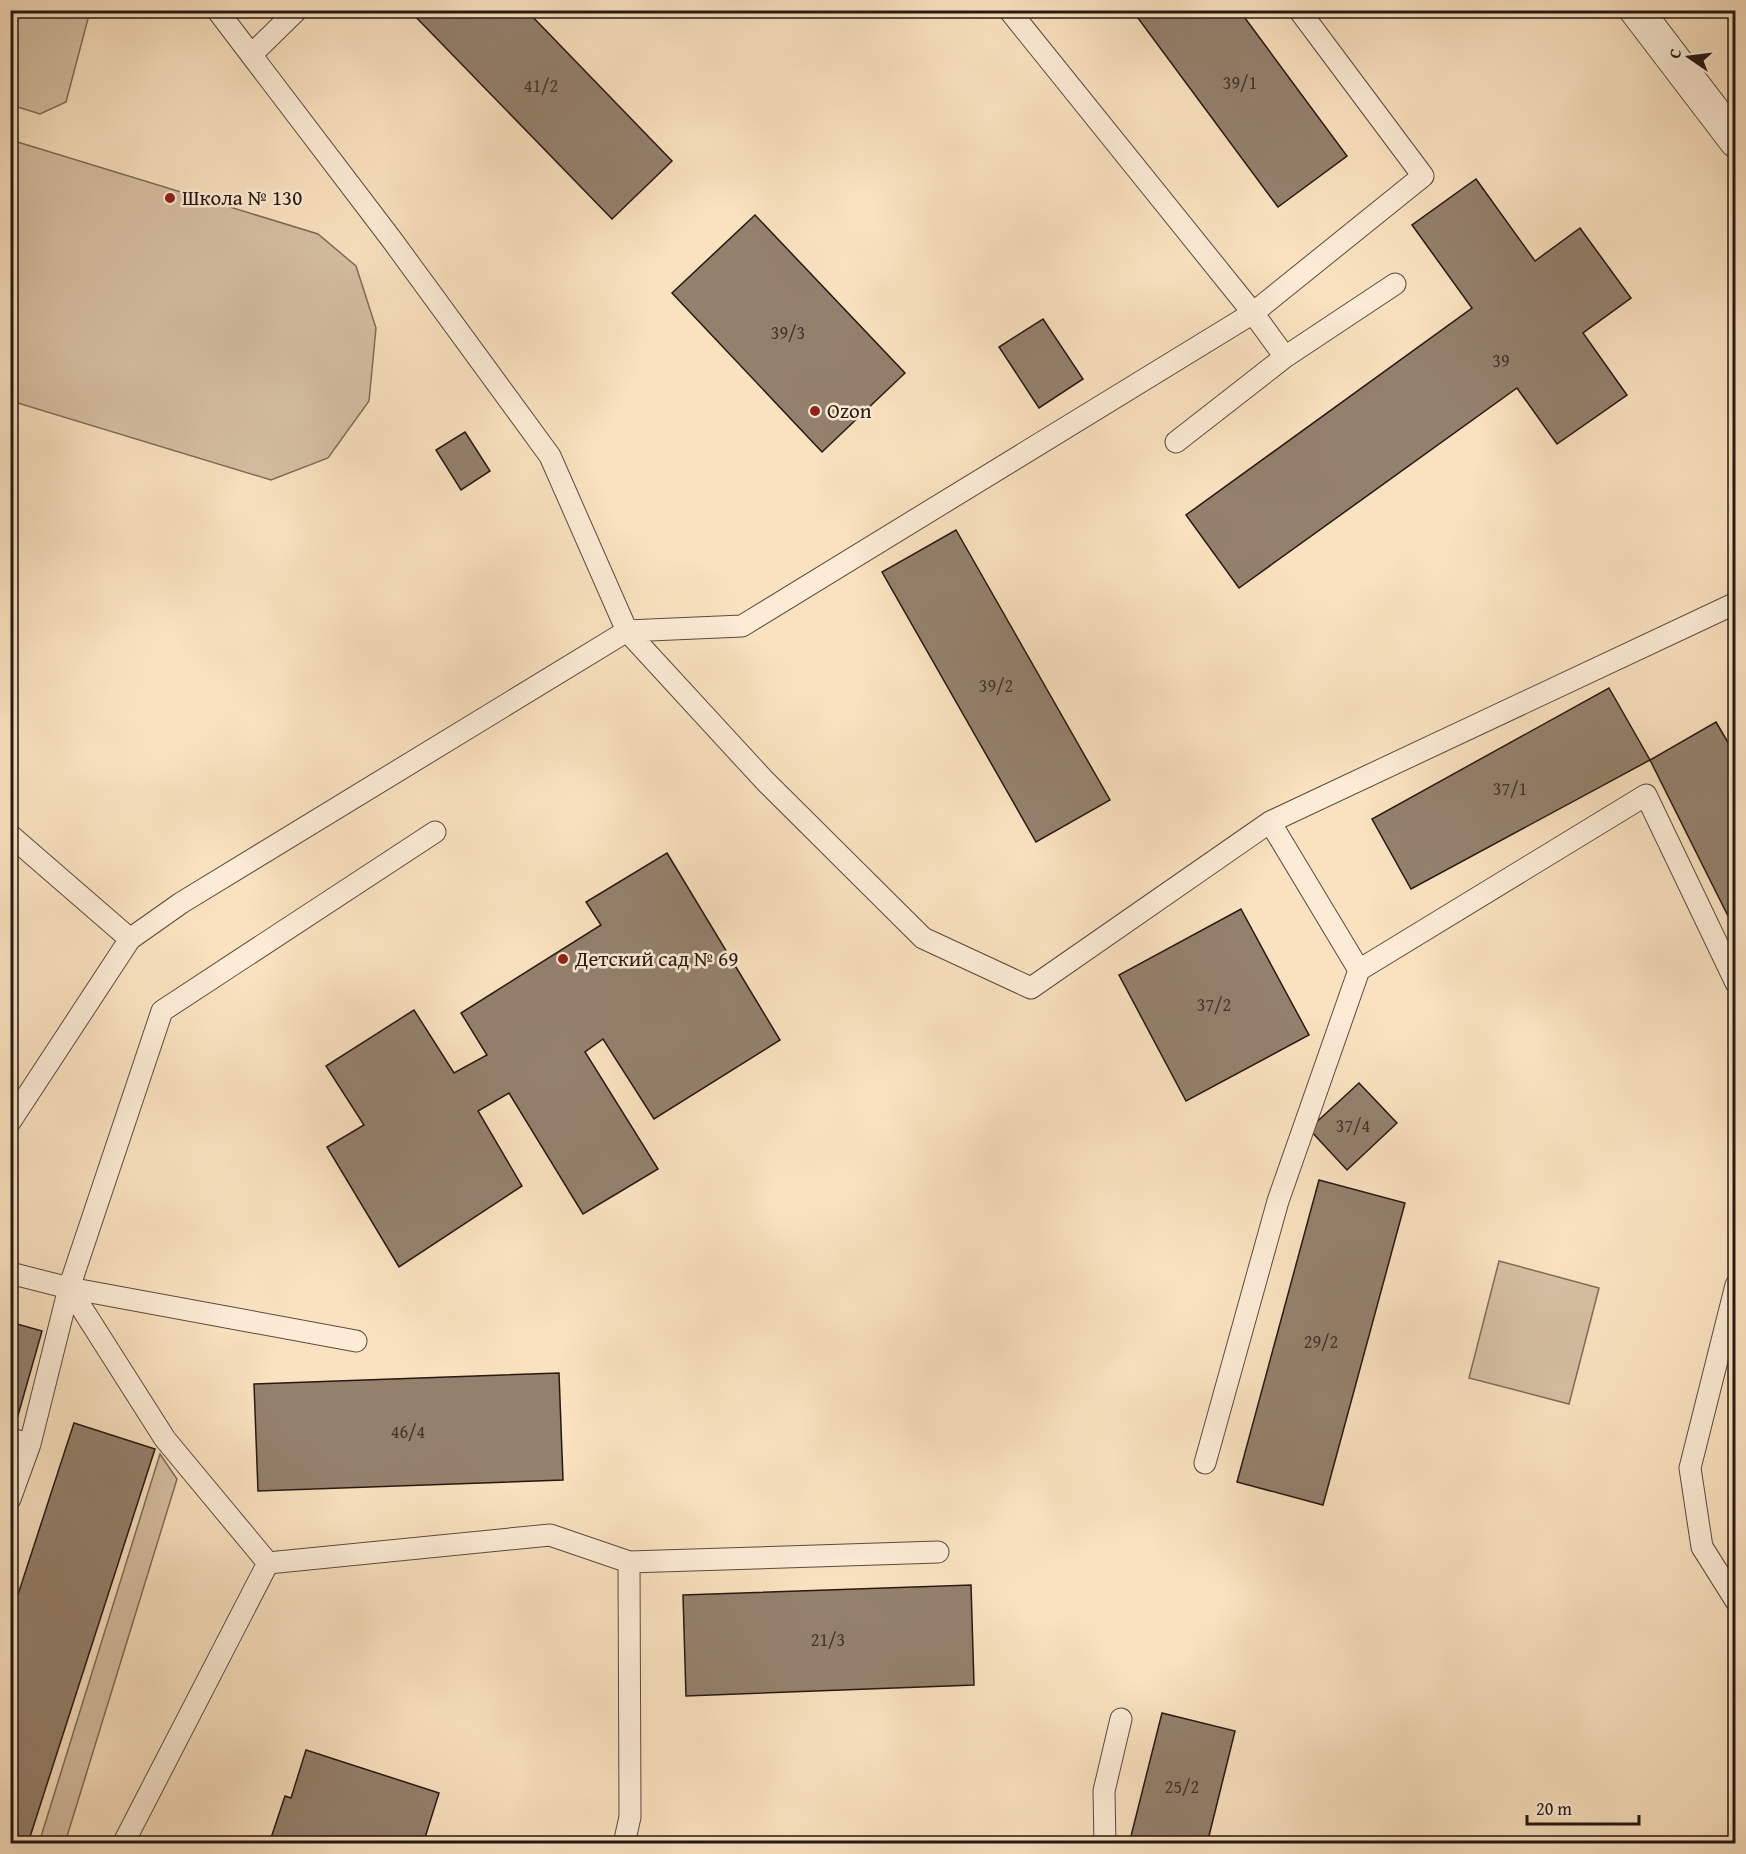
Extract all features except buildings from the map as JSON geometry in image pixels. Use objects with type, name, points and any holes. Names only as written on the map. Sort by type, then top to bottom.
[{"type":"street","points":[[1636,10],[1736,141]]},
{"type":"lane","points":[[216,10],[392,240],[550,456],[627,631],[765,781],[923,938],[1031,988],[1270,822],[1736,603]]},
{"type":"lane","points":[[251,55],[297,10]]},
{"type":"lane","points":[[1009,10],[1254,313],[1285,357]]},
{"type":"lane","points":[[10,1122],[130,939],[181,903],[627,631],[742,626],[1254,313],[1423,177],[1299,10]]},
{"type":"lane","points":[[1176,442],[1285,357],[1395,284]]},
{"type":"lane","points":[[1205,1463],[1278,1201],[1359,970],[1646,795],[1736,983]]},
{"type":"lane","points":[[1270,822],[1359,970]]},
{"type":"lane","points":[[10,1499],[20,1442],[162,1011],[435,832]]},
{"type":"lane","points":[[10,836],[130,939]]},
{"type":"lane","points":[[10,1273],[69,1288],[356,1341]]},
{"type":"lane","points":[[1736,1285],[1690,1468],[1702,1547],[1736,1601]]},
{"type":"lane","points":[[69,1288],[165,1439],[268,1563]]},
{"type":"lane","points":[[268,1563],[550,1535],[629,1562],[938,1552]]},
{"type":"lane","points":[[624,1844],[630,1817],[629,1562]]},
{"type":"lane","points":[[123,1844],[268,1563]]},
{"type":"lane","points":[[1105,1844],[1104,1791],[1121,1719]]},
{"type":"shaded area","points":[[10,11],[90,11],[66,102],[40,114],[11,105]]},
{"type":"shaded area","points":[[11,140],[318,234],[356,266],[376,328],[369,401],[328,458],[271,480],[11,401]]},
{"type":"shaded area","points":[[1499,1261],[1599,1288],[1569,1404],[1469,1378]]},
{"type":"shaded area","points":[[160,1454],[177,1479],[65,1843],[39,1843]]},
{"type":"place","name":"Школа № 130","points":[[170,198]]},
{"type":"place","name":"Ozon","points":[[815,411]]},
{"type":"place","name":"Детский сад № 69","points":[[563,959]]}]
